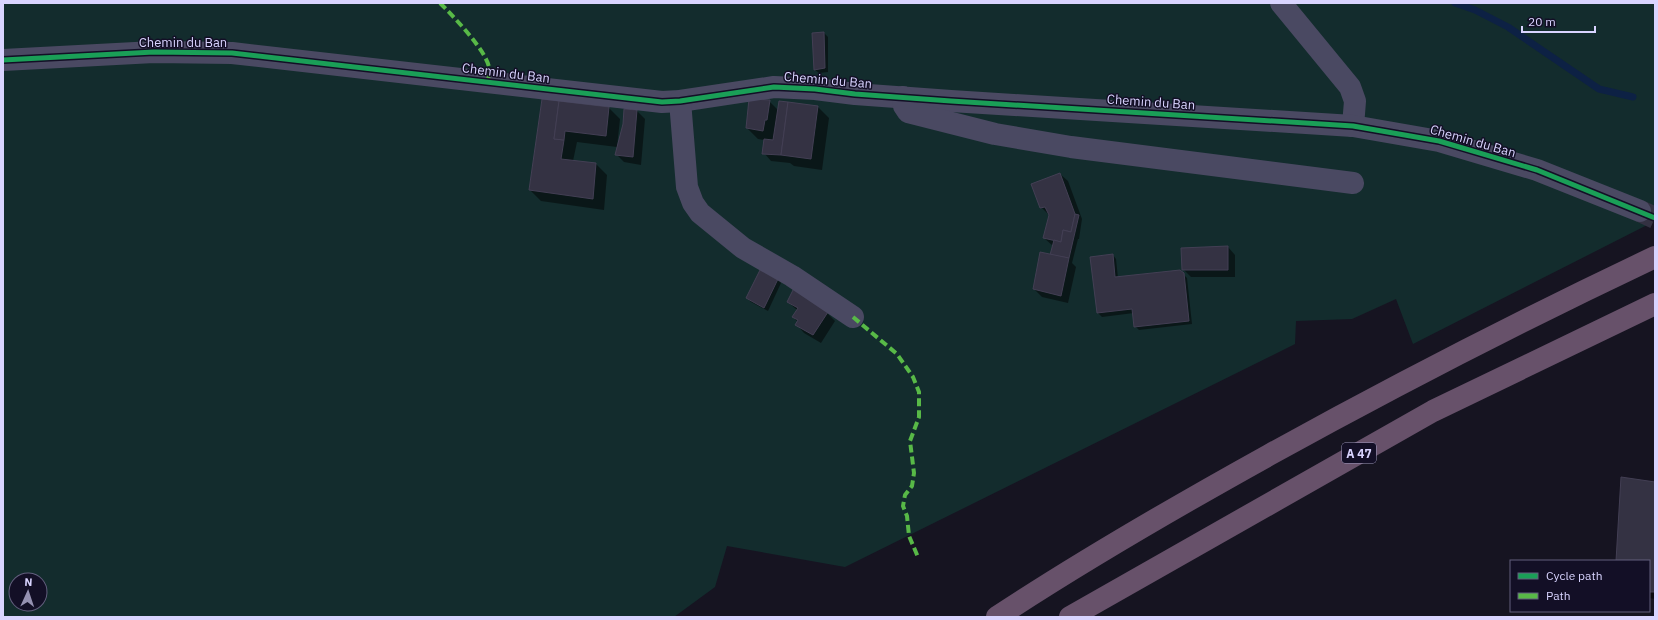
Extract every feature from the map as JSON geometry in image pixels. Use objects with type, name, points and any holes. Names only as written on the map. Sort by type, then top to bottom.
[{"type":"highway","points":[[997,617],[1051,581],[1192,497],[1340,415],[1554,305],[1655,257]]},
{"type":"highway","name":"A 47","points":[[1070,617],[1433,411],[1655,304]]},
{"type":"street","points":[[1281,3],[1350,87],[1355,101],[1353,126]]},
{"type":"street","name":"Chemin du Ban","points":[[3,60],[154,52],[232,53],[662,102],[680,101],[774,87],[903,97],[1353,126],[1439,141],[1537,170],[1640,211]]},
{"type":"street","points":[[903,97],[904,106],[908,112],[995,134],[1071,147],[1353,183]]},
{"type":"street","points":[[680,101],[687,187],[693,203],[700,213],[743,248],[792,276],[853,317]]},
{"type":"green space","points":[[3,3],[1655,3],[1655,221],[1413,344],[1396,299],[1352,319],[1296,321],[1295,344],[845,567],[727,546],[715,587],[674,617],[3,617]]},
{"type":"building","points":[[824,32],[825,68],[814,70],[812,33]]},
{"type":"building","points":[[542,99],[559,101],[554,139],[564,140],[561,159],[596,163],[593,199],[529,190]]},
{"type":"building","points":[[749,99],[770,100],[767,120],[765,120],[763,131],[746,128]]},
{"type":"building","points":[[559,101],[609,107],[606,136],[565,131],[564,140],[554,139]]},
{"type":"building","points":[[779,101],[788,102],[781,155],[762,154],[764,139],[773,140]]},
{"type":"building","points":[[788,102],[818,106],[811,159],[781,155]]},
{"type":"building","points":[[624,109],[637,110],[633,157],[615,155],[623,124]]},
{"type":"building","points":[[1060,173],[1075,214],[1071,232],[1063,230],[1061,242],[1043,238],[1049,215],[1045,207],[1040,208],[1031,184]]},
{"type":"building","points":[[1075,214],[1079,215],[1069,258],[1050,255],[1054,240],[1061,242],[1063,230],[1071,232]]},
{"type":"building","points":[[1228,246],[1228,270],[1182,270],[1181,248]]},
{"type":"building","points":[[1040,252],[1069,258],[1061,296],[1033,289]]},
{"type":"building","points":[[1113,254],[1115,277],[1180,270],[1184,273],[1189,321],[1134,327],[1132,309],[1097,313],[1090,257]]},
{"type":"building","points":[[761,268],[778,279],[764,308],[746,298]]},
{"type":"building","points":[[794,288],[828,312],[813,335],[795,325],[798,320],[792,317],[798,308],[787,302]]},
{"type":"building","points":[[1621,477],[1655,482],[1655,592],[1650,592],[1650,560],[1616,560]]},
{"type":"waterway","points":[[1455,3],[1475,10],[1508,27],[1599,89],[1633,97]]},
{"type":"tunnel","points":[[1640,211],[1655,218]]},
{"type":"marked path","points":[[440,3],[468,33],[481,51],[489,67],[488,82]]},
{"type":"marked path","points":[[853,317],[897,354],[913,377],[919,392],[919,417],[910,441],[914,473],[912,486],[905,495],[903,506],[907,516],[909,536],[918,557]]},
{"type":"cycle path","points":[[3,60],[154,52],[232,53],[662,102],[680,101],[774,87],[815,89],[855,94],[951,101],[1353,126],[1439,141],[1537,170],[1655,218]]}]
